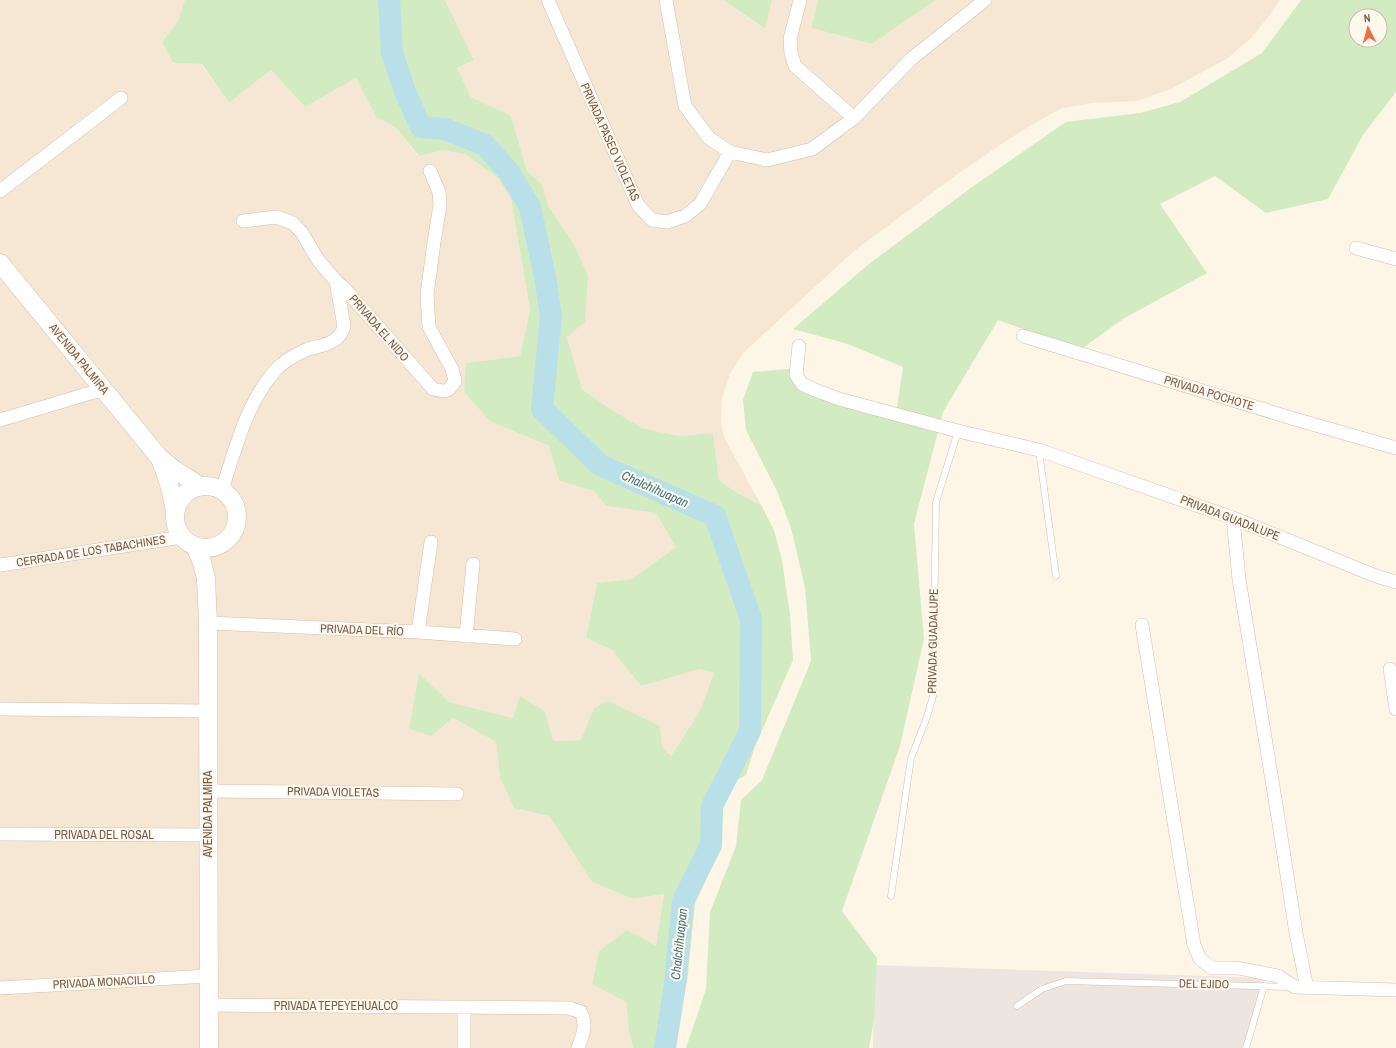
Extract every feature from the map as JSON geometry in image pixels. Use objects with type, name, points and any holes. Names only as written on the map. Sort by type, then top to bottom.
[{"type":"main road","name":"AVENIDA PALMIRA","points":[[0,264],[158,456],[172,468],[200,486]]},
{"type":"main road","name":"AVENIDA PALMIRA","points":[[158,456],[172,490],[176,512]]},
{"type":"main road","points":[[208,485],[222,490],[233,500],[236,506],[238,521],[232,535],[221,544],[208,548],[188,541],[176,525],[178,503],[184,495],[200,486],[208,485]]},
{"type":"main road","name":"AVENIDA PALMIRA","points":[[188,541],[202,562],[206,580],[208,623],[209,1048]]},
{"type":"main road","name":"AVENIDA PALMIRA","points":[[206,580],[210,561],[221,544]]},
{"type":"street","name":"PRIVADA PASEO VIOLETAS","points":[[548,0],[638,205],[652,220],[667,222],[684,216],[700,204],[730,152]]},
{"type":"street","points":[[666,0],[685,106],[708,138],[730,152],[767,160],[812,149],[854,118],[911,59],[985,0]]},
{"type":"street","points":[[800,0],[790,39],[791,53],[796,66],[854,118]]},
{"type":"street","points":[[0,191],[121,98]]},
{"type":"street","name":"PRIVADA EL NIDO","points":[[336,281],[345,289],[433,389],[444,392],[450,389],[455,381],[452,369],[429,327],[427,295],[440,205],[438,192],[430,171]]},
{"type":"street","points":[[243,221],[276,218],[293,223],[302,233],[318,260],[336,281]]},
{"type":"street","points":[[1356,248],[1396,259]]},
{"type":"street","name":"PRIVADA EL NIDO","points":[[222,490],[237,445],[254,402],[273,373],[287,360],[306,350],[329,344],[342,334],[344,326],[336,281]]},
{"type":"street","name":"PRIVADA POCHOTE","points":[[1023,336],[1298,420],[1396,448]]},
{"type":"street","name":"PRIVADA GUADALUPE","points":[[799,346],[796,375],[802,384],[840,399],[958,431],[1039,450],[1233,518],[1376,576],[1396,582]]},
{"type":"street","points":[[0,420],[104,389]]},
{"type":"street","points":[[1233,518],[1239,579],[1296,933],[1301,988]]},
{"type":"street","name":"CERRADA DE LOS TABACHINES","points":[[0,565],[188,541]]},
{"type":"street","points":[[418,632],[431,542]]},
{"type":"street","points":[[466,636],[473,564]]},
{"type":"street","name":"PRIVADA DEL RÍO","points":[[208,623],[418,632],[515,639]]},
{"type":"street","points":[[1142,625],[1194,945],[1200,959],[1212,968],[1238,968],[1278,976],[1301,988]]},
{"type":"street","points":[[1390,668],[1396,709]]},
{"type":"street","points":[[0,709],[208,711]]},
{"type":"street","name":"PRIVADA VIOLETAS","points":[[208,791],[457,794]]},
{"type":"street","name":"PRIVADA DEL ROSAL","points":[[0,834],[209,835]]},
{"type":"street","name":"PRIVADA MONACILLO","points":[[0,988],[208,976]]},
{"type":"street","name":"DEL EJIDO","points":[[1301,988],[1396,990]]},
{"type":"street","name":"PRIVADA TEPEYEHUALCO","points":[[208,1005],[570,1008],[581,1012],[585,1021],[584,1030],[578,1048]]},
{"type":"street","points":[[464,1007],[464,1048]]},
{"type":"lane","name":"PRIVADA GUADALUPE","points":[[891,896],[911,758],[927,717],[933,696],[936,502],[958,431]]},
{"type":"lane","points":[[1039,450],[1056,576]]},
{"type":"lane","name":"DEL EJIDO","points":[[1017,1006],[1042,989],[1066,981],[1301,988]]},
{"type":"lane","points":[[1246,1048],[1264,986]]},
{"type":"shaded area","points":[[0,0],[185,0],[178,21],[162,42],[173,63],[201,64],[229,103],[271,70],[305,107],[356,78],[376,117],[396,128],[418,156],[445,150],[466,155],[498,178],[511,199],[530,310],[520,356],[466,363],[490,421],[549,446],[559,481],[594,491],[606,506],[656,513],[676,547],[632,579],[597,583],[586,638],[612,650],[641,686],[700,669],[714,673],[700,711],[671,756],[662,746],[660,726],[594,708],[582,740],[552,741],[545,711],[520,696],[513,718],[449,702],[419,673],[409,729],[432,735],[453,718],[496,742],[500,778],[514,808],[549,816],[592,882],[633,899],[664,894],[656,946],[599,951],[592,983],[626,1002],[629,1031],[633,1048],[0,1048]]},
{"type":"shaded area","points":[[445,0],[723,0],[764,29],[772,0],[818,0],[811,28],[872,44],[936,0],[1280,0],[1251,38],[1228,58],[1171,89],[1137,101],[1092,103],[1062,108],[1003,143],[959,173],[854,251],[743,353],[730,374],[722,398],[721,421],[724,437],[761,505],[739,494],[719,480],[713,433],[679,436],[642,428],[609,408],[582,389],[567,337],[588,275],[572,241],[548,205],[542,186],[527,171],[511,116],[471,97],[457,68],[474,60]]},
{"type":"shaded area","points":[[875,965],[1265,978],[1242,1048],[873,1048]]},
{"type":"green space","points":[[185,0],[445,0],[474,60],[457,68],[471,97],[511,116],[527,171],[542,185],[548,205],[572,241],[588,275],[585,322],[567,337],[582,389],[609,408],[642,428],[679,436],[713,433],[719,480],[739,494],[761,505],[774,530],[782,560],[790,614],[793,660],[755,746],[746,775],[731,784],[721,797],[723,815],[720,847],[695,904],[687,983],[670,1031],[669,1048],[633,1048],[629,1031],[626,1002],[592,984],[599,951],[627,930],[656,946],[664,894],[633,899],[592,882],[549,816],[514,808],[500,778],[496,742],[453,718],[431,736],[409,729],[419,673],[449,702],[513,718],[520,696],[545,711],[553,741],[581,740],[594,708],[608,701],[660,726],[662,746],[671,756],[700,711],[714,673],[700,669],[641,686],[612,650],[586,638],[597,583],[632,579],[676,547],[656,513],[606,506],[594,491],[559,481],[549,446],[490,421],[464,392],[466,363],[520,356],[530,310],[511,199],[498,178],[466,155],[445,150],[419,156],[396,128],[376,117],[356,78],[305,107],[271,70],[229,103],[202,64],[173,63],[162,42],[178,21]]},
{"type":"green space","points":[[723,0],[772,0],[765,29]]},
{"type":"green space","points":[[818,0],[936,0],[872,44],[811,28]]},
{"type":"green space","points":[[1301,0],[1396,0],[1396,92],[1363,135],[1328,199],[1266,213],[1215,176],[1160,204],[1207,273],[1123,319],[1080,350],[998,320],[943,412],[914,524],[924,639],[900,746],[842,911],[877,958],[874,1020],[869,1048],[686,1048],[706,989],[710,912],[736,846],[741,800],[762,780],[811,661],[805,587],[791,528],[777,491],[746,430],[743,400],[753,372],[799,368],[807,392],[896,414],[903,367],[848,344],[793,329],[869,264],[972,187],[1066,122],[1140,113],[1180,102],[1262,53]]},
{"type":"waterway","name":"Chalchihuapan","points":[[389,0],[392,53],[406,94],[421,127],[445,129],[485,145],[510,173],[530,207],[545,277],[551,316],[542,409],[600,465],[715,516],[751,619],[750,731],[712,806],[711,845],[683,901],[675,985],[665,1048]]}]
